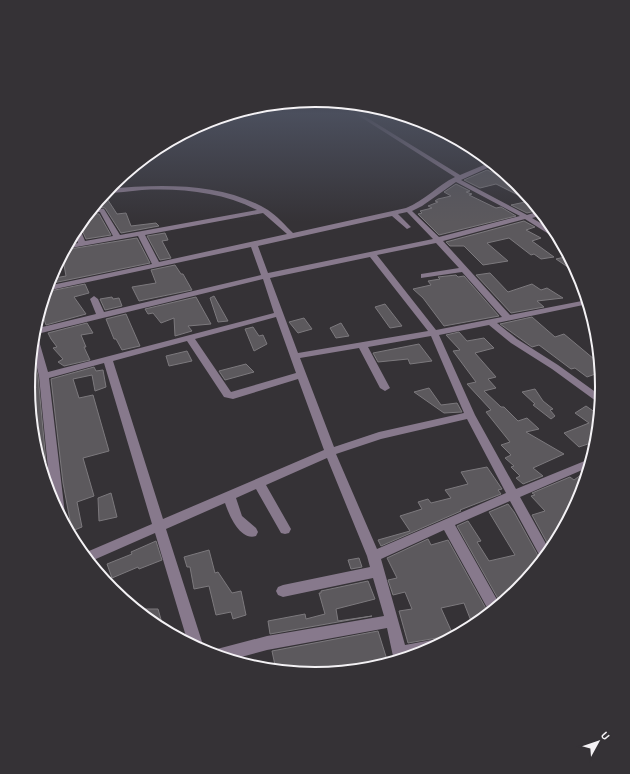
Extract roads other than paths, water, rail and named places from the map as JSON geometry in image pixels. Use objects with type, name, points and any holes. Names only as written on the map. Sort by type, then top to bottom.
[{"type":"street","points":[[414,150],[457,178],[547,229]]},
{"type":"street","points":[[53,288],[408,210],[420,205],[457,178],[487,166]]},
{"type":"street","points":[[116,190],[144,189],[202,191],[240,199],[264,211],[292,235]]},
{"type":"street","points":[[98,210],[102,210],[118,238]]},
{"type":"street","points":[[408,210],[438,240],[508,318]]},
{"type":"street","points":[[74,246],[264,211]]},
{"type":"street","points":[[393,213],[407,227]]},
{"type":"street","points":[[40,331],[266,276],[373,255],[438,240],[535,215]]},
{"type":"street","points":[[141,234],[157,266]]},
{"type":"street","points":[[79,236],[82,244]]},
{"type":"street","points":[[255,244],[330,452],[374,556],[399,654]]},
{"type":"street","points":[[373,255],[434,333],[470,414],[512,496],[543,550]]},
{"type":"street","points":[[424,276],[464,269]]},
{"type":"street","points":[[94,299],[101,316]]},
{"type":"street","points":[[295,356],[434,333],[582,303]]},
{"type":"street","points":[[44,376],[279,314]]},
{"type":"street","points":[[491,322],[514,341],[555,367],[595,395]]},
{"type":"street","points":[[190,338],[228,395],[233,396],[301,375]]},
{"type":"street","points":[[362,345],[385,388]]},
{"type":"street","points":[[37,349],[44,376],[57,496]]},
{"type":"street","points":[[108,360],[194,640]]},
{"type":"street","points":[[92,556],[159,528],[330,452],[380,436],[470,414]]},
{"type":"street","points":[[374,556],[447,523],[583,465]]},
{"type":"street","points":[[259,483],[285,529]]},
{"type":"street","points":[[229,496],[237,519],[252,532]]},
{"type":"street","points":[[447,523],[492,604]]},
{"type":"street","points":[[283,591],[379,571]]},
{"type":"street","points":[[229,653],[267,644],[392,621]]}]
